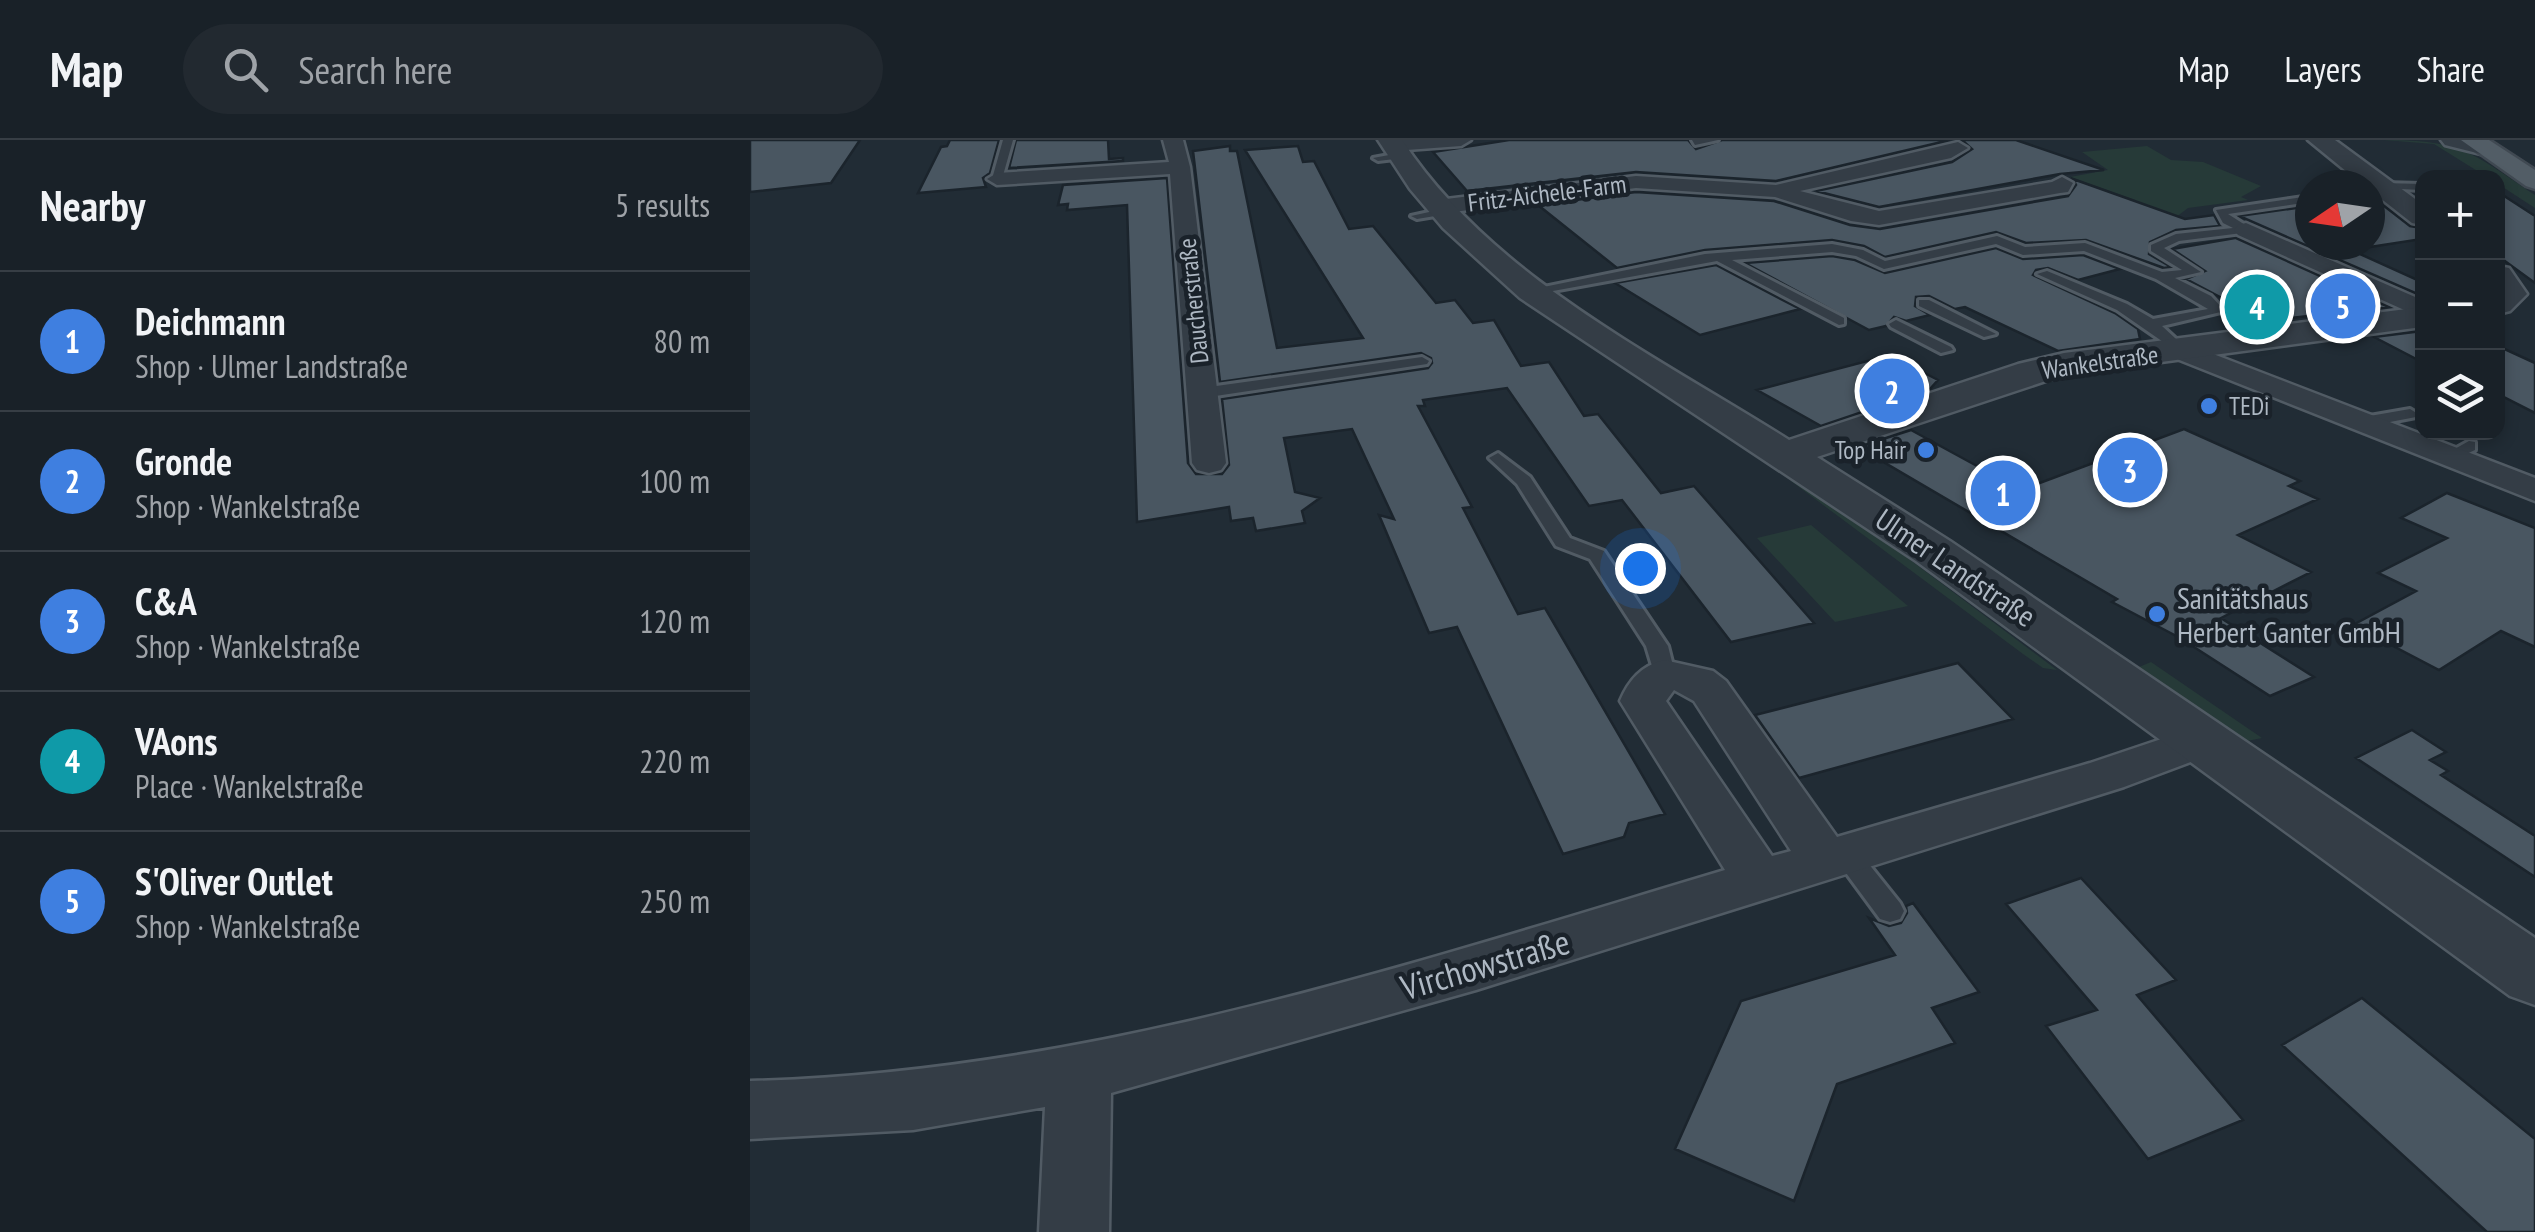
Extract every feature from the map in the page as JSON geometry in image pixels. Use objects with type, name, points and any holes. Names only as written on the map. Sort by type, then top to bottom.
[{"type":"main road","points":[[2486,143],[2535,162]]},
{"type":"main road","points":[[2486,143],[2535,182]]},
{"type":"street","name":"Daucherstraße","points":[[1173,140],[1180,168],[1208,464]]},
{"type":"street","points":[[1390,150],[1461,140]]},
{"type":"street","points":[[2320,140],[2355,170]]},
{"type":"street","points":[[2453,140],[2486,143]]},
{"type":"street","name":"Fritz-Aichele-Farm","points":[[1777,190],[1958,148]]},
{"type":"street","name":"Ulmer Landstraße","points":[[1390,150],[1432,212],[1531,291],[1787,454],[2034,620],[2535,976]]},
{"type":"street","points":[[996,179],[1180,168]]},
{"type":"street","name":"Fritz-Aichele-Farm","points":[[1432,212],[1636,182],[1777,190],[1858,216],[1878,218],[2060,187],[2062,183]]},
{"type":"street","points":[[2385,195],[2415,214]]},
{"type":"street","name":"Wankelstraße","points":[[2246,230],[2415,311]]},
{"type":"street","name":"Wankelstraße","points":[[1787,454],[1999,376],[2071,363],[2164,332],[2415,314]]},
{"type":"street","points":[[2164,332],[2364,422],[2460,451],[2535,490]]},
{"type":"street","points":[[1760,881],[1643,701],[1648,688],[1664,674],[1697,681],[1710,691],[1836,858]]},
{"type":"street","name":"Virchowstraße","points":[[750,1110],[872,1104],[1080,1076],[1436,979],[2108,775],[2203,740]]},
{"type":"street","points":[[1074,1232],[1080,1076]]},
{"type":"lane","points":[[996,179],[1008,140]]},
{"type":"lane","points":[[1691,143],[1713,140]]},
{"type":"lane","points":[[2385,194],[2415,188]]},
{"type":"lane","points":[[2246,230],[2227,221],[2220,212],[2295,201]]},
{"type":"lane","points":[[2114,257],[2155,248],[2176,238],[2246,230]]},
{"type":"lane","points":[[1531,291],[1705,258],[1723,260],[1791,249],[1832,248],[1859,253],[1884,264],[1997,240],[2023,251],[2077,246],[2114,257],[2161,276],[2206,300],[2218,311],[2164,332],[2070,281]]},
{"type":"lane","points":[[2155,248],[2195,272],[2161,276]]},
{"type":"lane","points":[[1723,260],[1839,321]]},
{"type":"lane","points":[[2043,274],[2130,302],[2164,332]]},
{"type":"lane","points":[[1924,303],[1990,334]]},
{"type":"lane","points":[[1896,324],[1946,350]]},
{"type":"lane","points":[[1202,393],[1422,362]]},
{"type":"lane","points":[[2364,422],[2410,414]]},
{"type":"lane","points":[[1498,458],[1524,481],[1563,542],[1597,555],[1657,646],[1664,674]]},
{"type":"lane","points":[[1836,858],[1890,911]]},
{"type":"green space","points":[[2384,140],[2411,141],[2450,146],[2498,170],[2476,170],[2434,144]]},
{"type":"green space","points":[[2147,146],[2171,160],[2203,162],[2261,186],[2241,197],[2248,200],[2188,208],[2150,237],[2100,248],[2054,238],[2138,208],[2135,200],[2070,177],[2108,170],[2082,152]]},
{"type":"green space","points":[[2505,175],[2535,195],[2535,208],[2505,189]]},
{"type":"green space","points":[[1801,478],[2057,670],[2043,668],[2023,654],[1791,481]]},
{"type":"green space","points":[[1811,525],[1908,606],[1835,622],[1757,538]]},
{"type":"green space","points":[[2151,662],[2262,738],[2247,741],[2139,667]]},
{"type":"building","points":[[750,140],[860,140],[831,183],[750,192]]},
{"type":"building","points":[[950,140],[999,140],[990,173],[983,178],[986,187],[918,193],[941,147]]},
{"type":"building","points":[[1016,140],[1108,140],[1109,159],[1123,161],[1009,168]]},
{"type":"building","points":[[1509,140],[1688,140],[1696,149],[1722,140],[1950,140],[1776,181],[1636,172],[1467,191],[1433,152]]},
{"type":"building","points":[[1962,140],[2016,140],[2104,170],[2060,174],[1879,207],[1816,191],[1952,162],[1972,149]]},
{"type":"building","points":[[1230,146],[1230,151],[1237,151],[1277,348],[1363,338],[1245,150],[1298,146],[1303,162],[1314,161],[1349,229],[1373,226],[1436,303],[1455,300],[1473,323],[1494,320],[1521,366],[1549,362],[1584,416],[1598,414],[1661,493],[1694,486],[1814,623],[1731,642],[1622,500],[1589,506],[1507,388],[1423,400],[1425,406],[1418,406],[1472,507],[1463,508],[1518,614],[1545,608],[1665,814],[1629,823],[1624,837],[1563,854],[1457,627],[1429,633],[1379,515],[1394,519],[1352,429],[1284,438],[1295,492],[1320,498],[1302,511],[1305,523],[1256,531],[1253,518],[1231,521],[1229,507],[1137,522],[1127,205],[1067,210],[1068,204],[1058,205],[1063,185],[1167,178],[1188,463],[1196,474],[1222,474],[1229,465],[1222,399],[1428,368],[1432,363],[1431,358],[1421,353],[1220,382],[1193,151]]},
{"type":"building","points":[[2073,179],[2185,219],[2214,215],[2220,226],[2176,230],[2150,242],[2149,254],[2171,267],[2164,268],[2086,240],[2026,243],[1996,232],[1885,257],[1864,246],[1832,240],[1705,250],[1617,268],[1538,205],[1636,192],[1774,201],[1850,225],[1880,229],[2068,196],[2076,185]]},
{"type":"building","points":[[2505,197],[2535,216],[2535,283],[2505,261]]},
{"type":"building","points":[[2385,207],[2415,227],[2415,240],[2385,245]]},
{"type":"building","points":[[2295,208],[2295,240],[2239,216]]},
{"type":"building","points":[[2235,238],[2389,307],[2272,320],[2256,316],[2186,279],[2205,271],[2172,249]]},
{"type":"building","points":[[1996,248],[2023,259],[2083,255],[2120,269],[2078,280],[2048,268],[2036,270],[2033,275],[2115,313],[2138,329],[2140,339],[2058,351],[1965,307],[1955,309],[1929,296],[1916,297],[1915,306],[1930,315],[1906,321],[1894,317],[1886,326],[1869,330],[1745,263],[1832,256],[1855,260],[1885,273]]},
{"type":"building","points":[[2340,260],[2373,260],[2415,279],[2415,293]]},
{"type":"building","points":[[1716,265],[1800,309],[1700,335],[1615,283]]},
{"type":"building","points":[[2415,332],[2415,358],[2374,337]]},
{"type":"building","points":[[2505,349],[2535,363],[2535,413],[2505,398]]},
{"type":"building","points":[[1890,355],[1938,380],[1930,389],[1821,426],[1757,390]]},
{"type":"building","points":[[2184,429],[2300,481],[2289,486],[2318,499],[2238,535],[2311,572],[2221,618],[2314,677],[2270,696],[2180,638],[2112,602],[2117,599],[1858,447],[1911,430],[2021,490]]},
{"type":"building","points":[[2447,493],[2535,528],[2535,647],[2501,631],[2439,670],[2353,625],[2416,591],[2378,573],[2447,538],[2401,518]]},
{"type":"building","points":[[1958,663],[2013,719],[1799,778],[1755,715]]},
{"type":"building","points":[[2412,730],[2446,752],[2430,760],[2448,771],[2441,775],[2535,836],[2535,877],[2356,758]]},
{"type":"building","points":[[2081,878],[2176,980],[2137,995],[2243,1120],[2148,1159],[2046,1026],[2097,1010],[2006,904]]},
{"type":"building","points":[[1913,903],[1979,992],[1932,1008],[1955,1043],[1837,1084],[1794,1201],[1675,1149],[1741,1001],[1895,955],[1869,918],[1889,926],[1901,923],[1906,906]]},
{"type":"building","points":[[2362,998],[2535,1139],[2535,1232],[2487,1232],[2282,1045]]},
{"type":"place","name":"S'Oliver Outlet","points":[[2343,306]]},
{"type":"place","name":"VAons","points":[[2257,307]]},
{"type":"place","name":"Gronde","points":[[1892,391]]},
{"type":"place","name":"TEDi","points":[[2209,406]]},
{"type":"place","name":"Top Hair","points":[[1926,450]]},
{"type":"place","name":"C&A","points":[[2130,470]]},
{"type":"place","name":"Deichmann","points":[[2003,493]]},
{"type":"place","name":"Sanitätshaus Herbert Ganter GmbH","points":[[2157,614]]}]
